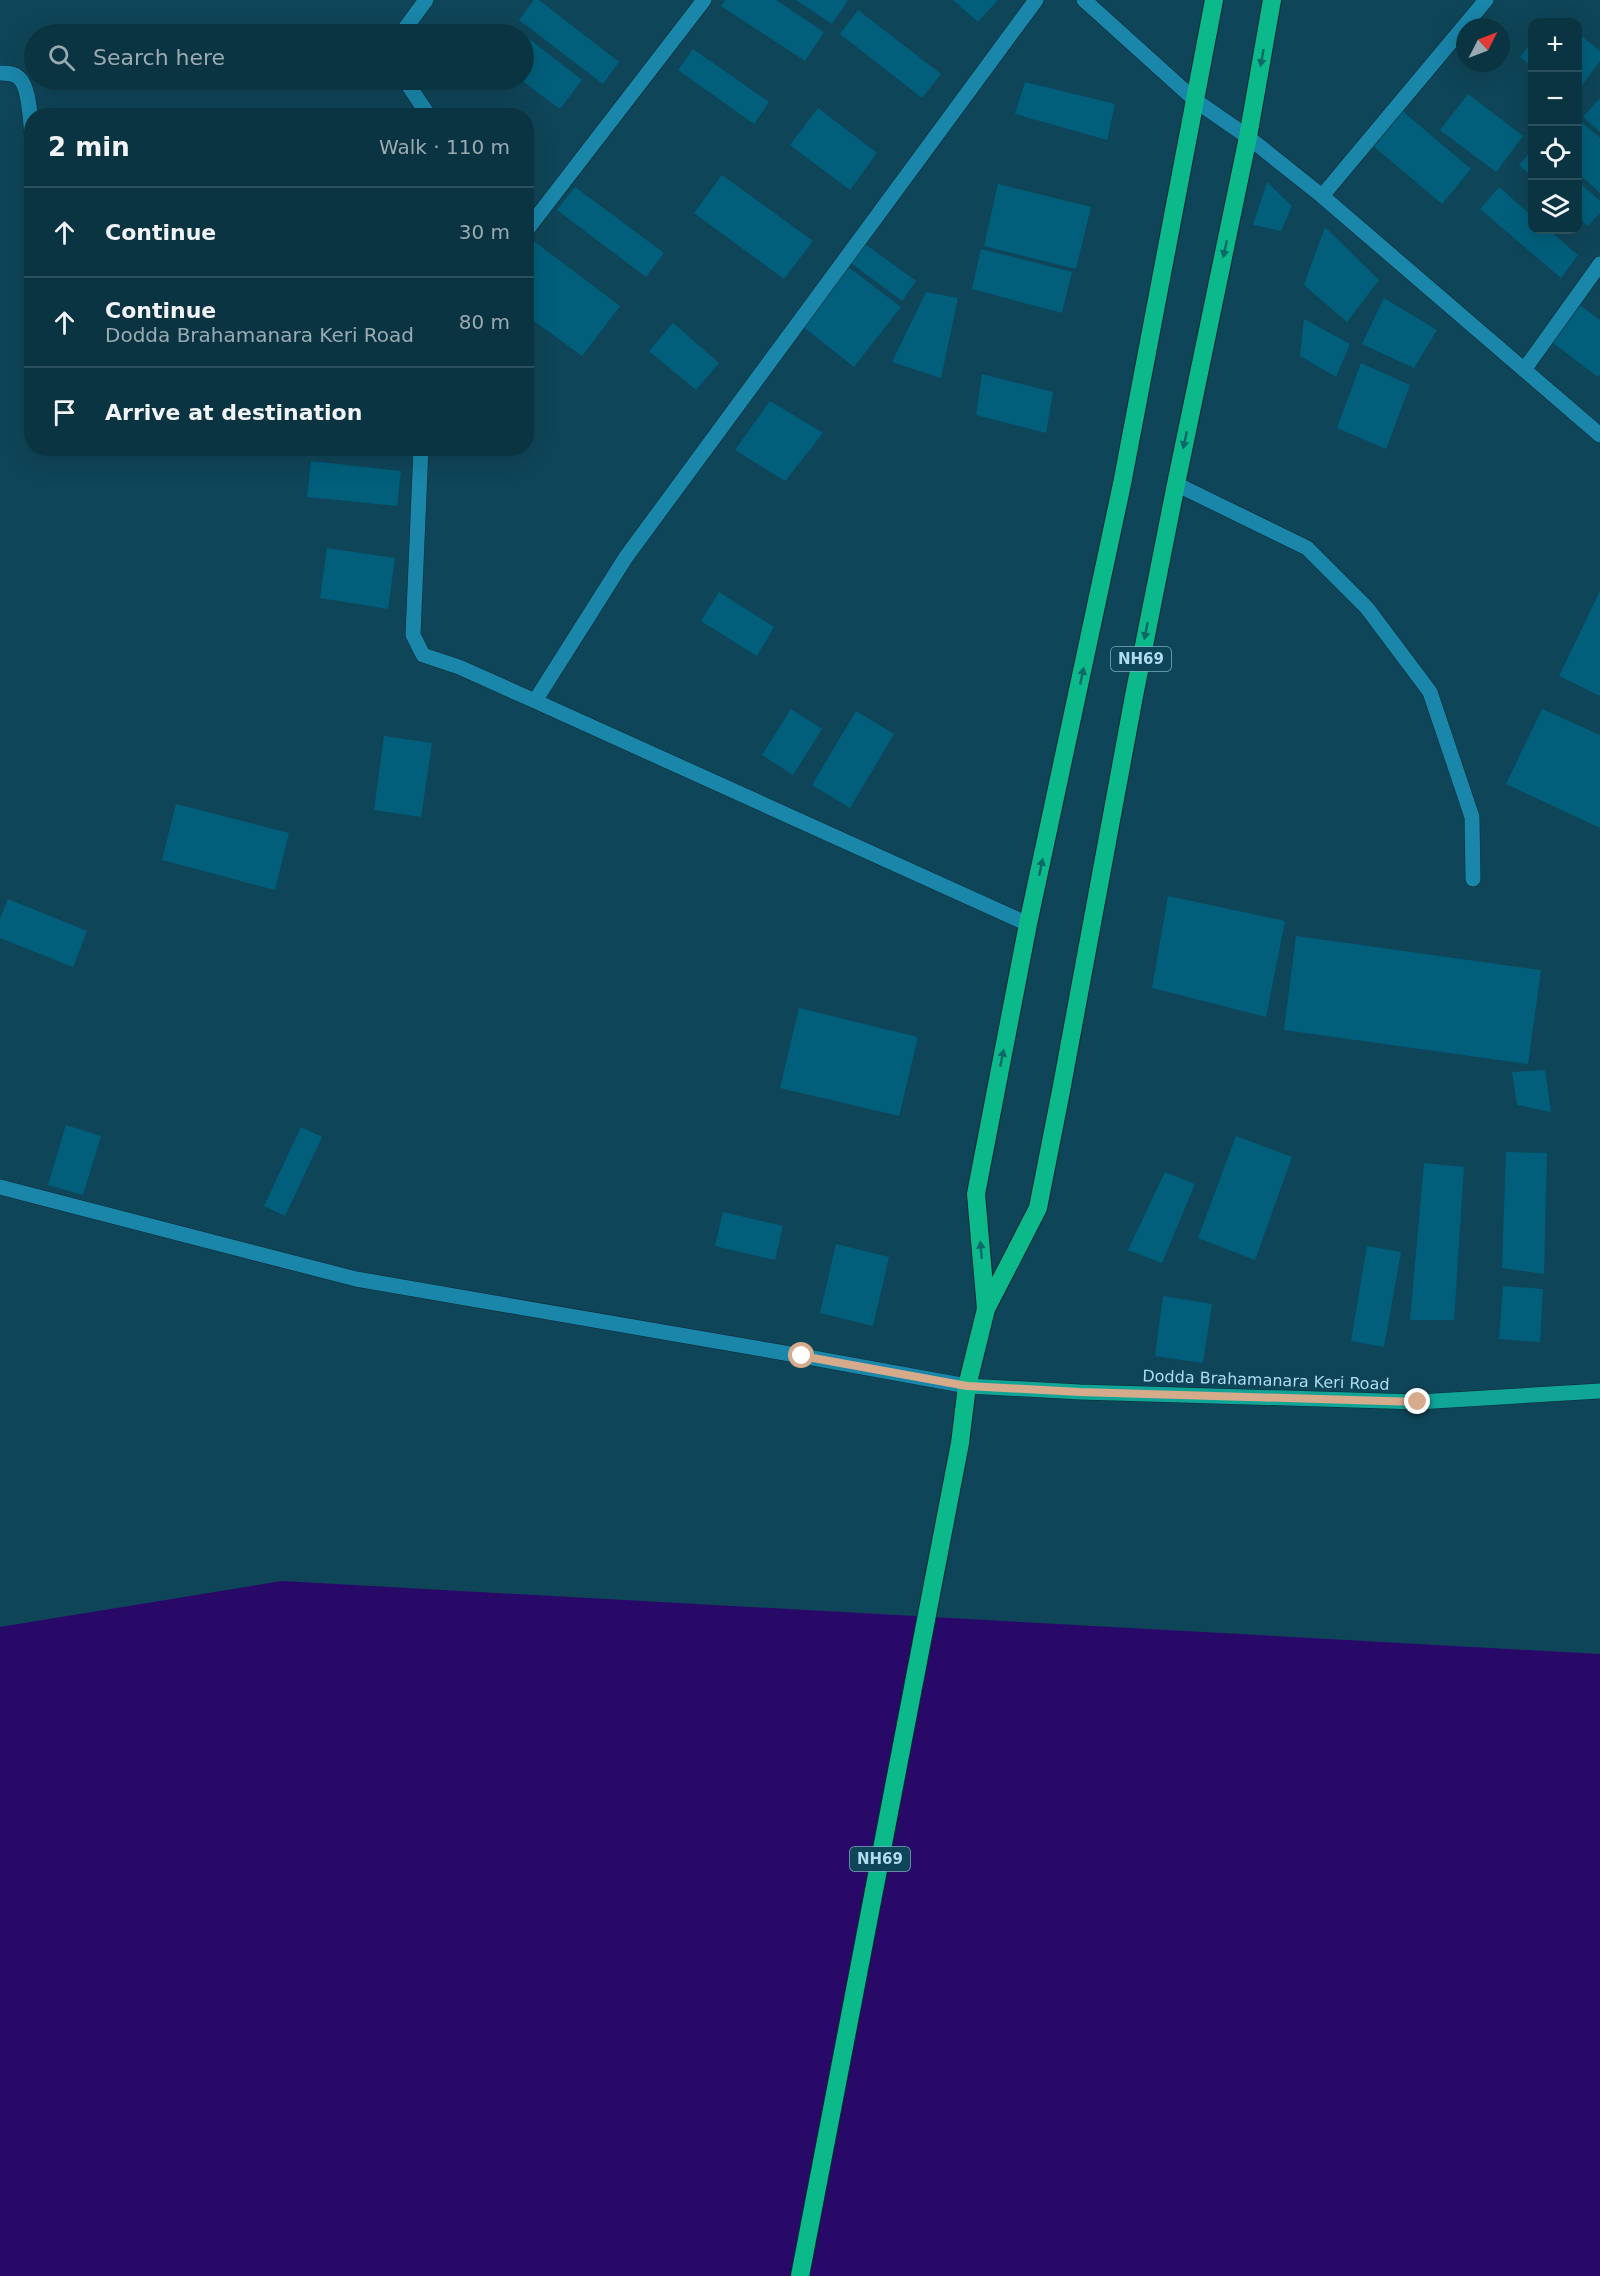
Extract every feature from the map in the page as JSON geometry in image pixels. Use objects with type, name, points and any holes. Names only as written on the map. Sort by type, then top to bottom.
[{"type":"highway","name":"NH69","points":[[986,1309],[976,1194],[1029,924],[1122,484],[1214,0]]},
{"type":"highway","name":"NH69","points":[[800,2276],[960,1443],[967,1386],[986,1309],[1038,1208],[1176,484],[1248,137],[1272,0]]},
{"type":"main road","name":"Dodda Brahamanara Keri Road","points":[[967,1386],[1080,1392],[1418,1402],[1600,1391]]},
{"type":"street","points":[[408,24],[426,0]]},
{"type":"street","points":[[534,221],[704,0]]},
{"type":"street","points":[[535,701],[626,557],[1036,0]]},
{"type":"street","points":[[1084,0],[1196,101],[1248,137],[1322,196],[1600,435]]},
{"type":"street","points":[[1322,196],[1486,0]]},
{"type":"street","points":[[0,73],[24,77]]},
{"type":"street","points":[[26,90],[28,108]]},
{"type":"street","points":[[412,90],[424,108]]},
{"type":"street","points":[[1524,370],[1600,264]]},
{"type":"street","points":[[421,456],[413,635],[423,655],[459,667],[1029,924]]},
{"type":"street","points":[[1176,484],[1307,548],[1367,608],[1430,692],[1472,816],[1473,879]]},
{"type":"street","points":[[0,1187],[356,1279],[790,1353],[967,1386]]},
{"type":"shaded area","points":[[282,1581],[1600,1654],[1600,2276],[0,2276],[0,1627]]},
{"type":"building","points":[[534,0],[539,0],[619,62],[603,84],[534,31],[534,24],[524,24],[519,20]]},
{"type":"building","points":[[725,0],[776,0],[824,32],[805,61],[721,6]]},
{"type":"building","points":[[796,0],[848,0],[832,24]]},
{"type":"building","points":[[953,0],[998,0],[978,22]]},
{"type":"building","points":[[858,10],[941,74],[922,98],[840,34]]},
{"type":"building","points":[[1582,36],[1600,51],[1600,61],[1582,86]]},
{"type":"building","points":[[534,43],[582,80],[560,109],[534,90]]},
{"type":"building","points":[[1528,46],[1528,64],[1520,57]]},
{"type":"building","points":[[693,49],[769,102],[754,124],[678,70]]},
{"type":"building","points":[[1025,82],[1115,104],[1107,140],[1015,114]]},
{"type":"building","points":[[1468,94],[1523,136],[1496,172],[1440,130]]},
{"type":"building","points":[[1600,98],[1600,132],[1583,117]]},
{"type":"building","points":[[818,108],[877,153],[850,190],[790,145]]},
{"type":"building","points":[[1400,109],[1471,169],[1442,204],[1371,144]]},
{"type":"building","points":[[1582,122],[1600,138],[1600,193],[1582,177]]},
{"type":"building","points":[[1528,155],[1528,173],[1519,165]]},
{"type":"building","points":[[722,175],[813,241],[784,279],[694,213]]},
{"type":"building","points":[[1267,182],[1292,206],[1281,231],[1253,225]]},
{"type":"building","points":[[998,184],[1091,207],[1076,269],[984,246]]},
{"type":"building","points":[[1582,185],[1600,201],[1600,213],[1588,226],[1582,221]]},
{"type":"building","points":[[575,187],[664,253],[646,277],[557,210]]},
{"type":"building","points":[[1499,187],[1528,212],[1528,234],[1554,234],[1578,255],[1561,278],[1480,209]]},
{"type":"building","points":[[1325,227],[1379,280],[1347,322],[1304,285]]},
{"type":"building","points":[[534,241],[620,306],[582,356],[534,321]]},
{"type":"building","points":[[865,244],[916,281],[902,301],[851,263]]},
{"type":"building","points":[[981,249],[1072,272],[1062,313],[972,289]]},
{"type":"building","points":[[847,266],[901,307],[854,367],[802,326]]},
{"type":"building","points":[[926,292],[958,298],[941,378],[892,362]]},
{"type":"building","points":[[1384,298],[1437,330],[1414,368],[1362,344]]},
{"type":"building","points":[[1577,303],[1600,320],[1600,374],[1598,377],[1549,340]]},
{"type":"building","points":[[1304,319],[1350,344],[1336,377],[1300,356]]},
{"type":"building","points":[[673,323],[719,363],[696,390],[649,351]]},
{"type":"building","points":[[1361,363],[1410,385],[1386,449],[1337,428]]},
{"type":"building","points":[[982,374],[1053,392],[1046,433],[976,415]]},
{"type":"building","points":[[770,401],[823,433],[785,481],[735,450]]},
{"type":"building","points":[[311,461],[401,471],[397,506],[307,497]]},
{"type":"building","points":[[327,548],[395,558],[388,609],[320,598]]},
{"type":"building","points":[[1600,591],[1600,696],[1559,676]]},
{"type":"building","points":[[719,592],[774,627],[757,656],[701,621]]},
{"type":"building","points":[[791,709],[822,729],[793,775],[762,755]]},
{"type":"building","points":[[1542,709],[1600,735],[1600,828],[1506,784]]},
{"type":"building","points":[[856,711],[894,734],[850,808],[812,785]]},
{"type":"building","points":[[384,736],[432,743],[421,817],[374,810]]},
{"type":"building","points":[[176,804],[289,833],[275,890],[162,860]]},
{"type":"building","points":[[1168,896],[1285,921],[1266,1017],[1152,988]]},
{"type":"building","points":[[8,899],[87,931],[73,967],[0,938],[0,919]]},
{"type":"building","points":[[1296,936],[1541,970],[1528,1064],[1284,1030]]},
{"type":"building","points":[[799,1008],[918,1037],[899,1116],[780,1088]]},
{"type":"building","points":[[1545,1070],[1551,1112],[1517,1105],[1512,1072]]},
{"type":"building","points":[[66,1125],[101,1136],[83,1195],[48,1185]]},
{"type":"building","points":[[301,1127],[322,1137],[285,1216],[264,1206]]},
{"type":"building","points":[[1236,1136],[1292,1157],[1255,1260],[1198,1238]]},
{"type":"building","points":[[1506,1152],[1547,1153],[1544,1274],[1502,1268]]},
{"type":"building","points":[[1424,1163],[1464,1167],[1454,1320],[1410,1320]]},
{"type":"building","points":[[1165,1172],[1195,1184],[1162,1263],[1128,1250]]},
{"type":"building","points":[[723,1212],[783,1226],[775,1260],[715,1246]]},
{"type":"building","points":[[836,1244],[889,1257],[873,1326],[820,1313]]},
{"type":"building","points":[[1367,1246],[1401,1252],[1384,1347],[1351,1341]]},
{"type":"building","points":[[1503,1286],[1543,1289],[1540,1342],[1499,1339]]},
{"type":"building","points":[[1163,1296],[1212,1304],[1203,1363],[1155,1356]]},
{"type":"route","points":[[802,1356],[967,1386],[1080,1392],[1418,1402]]}]
